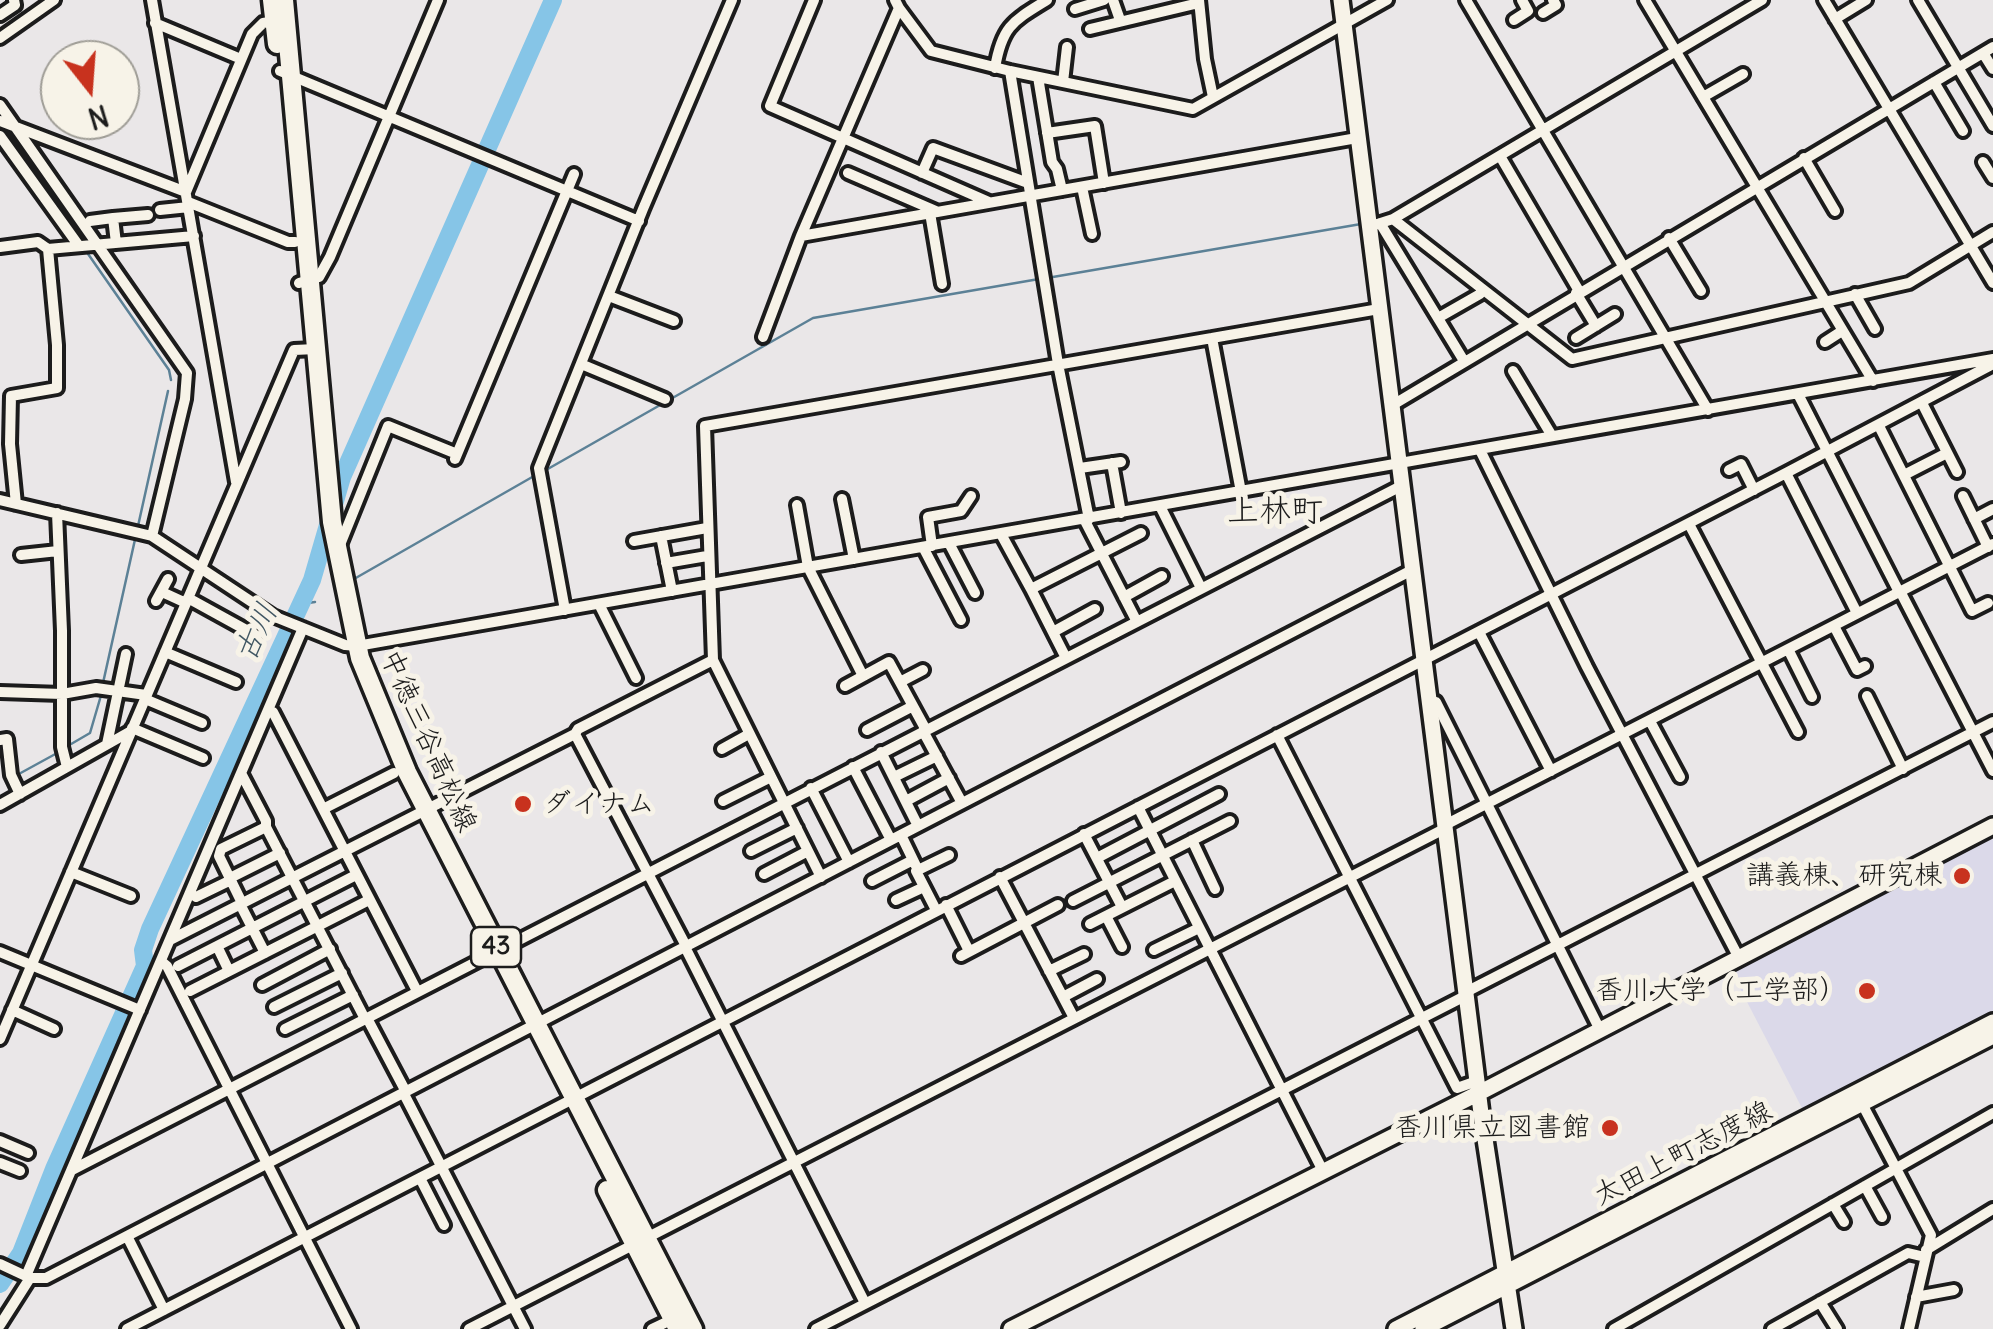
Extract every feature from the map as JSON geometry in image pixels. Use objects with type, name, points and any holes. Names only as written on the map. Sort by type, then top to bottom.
[{"type":"main road","name":"中徳三谷高松線","points":[[272,0],[280,20],[334,557]]},
{"type":"main road","name":"中徳三谷高松線","points":[[280,20],[284,0]]},
{"type":"main road","name":"中徳三谷高松線","points":[[286,74],[295,242],[305,283]]},
{"type":"main road","name":"中徳三谷高松線","points":[[311,350],[319,507],[334,557],[351,645],[367,709],[394,773],[421,813]]},
{"type":"main road","name":"中徳三谷高松線","points":[[351,645],[421,813],[641,1243],[676,1324]]},
{"type":"main road","name":"中徳三谷高松線","points":[[641,1243],[694,1329]]},
{"type":"street","points":[[0,15],[15,6],[14,0]]},
{"type":"street","points":[[0,38],[54,0]]},
{"type":"street","points":[[152,0],[236,484]]},
{"type":"street","points":[[305,283],[319,277],[330,257],[438,0]]},
{"type":"street","points":[[565,610],[541,474],[581,364],[732,0]]},
{"type":"street","points":[[814,0],[770,106],[990,202]]},
{"type":"street","points":[[995,68],[1008,25],[1047,0]]},
{"type":"street","points":[[1075,10],[1104,0]]},
{"type":"street","points":[[1113,0],[1120,20]]},
{"type":"street","points":[[1341,0],[1356,138],[1380,223],[1464,361]]},
{"type":"street","points":[[897,4],[931,51],[1194,109],[1387,0]]},
{"type":"street","points":[[1466,0],[1708,410]]},
{"type":"street","points":[[1514,20],[1528,11],[1522,0]]},
{"type":"street","points":[[1544,13],[1556,5],[1553,0]]},
{"type":"street","points":[[1645,0],[1873,380]]},
{"type":"street","points":[[1380,223],[1762,0]]},
{"type":"street","points":[[1824,0],[1993,283]]},
{"type":"street","points":[[1835,18],[1866,0]]},
{"type":"street","points":[[1918,0],[1993,126]]},
{"type":"street","points":[[1090,29],[1199,2],[1204,59],[1217,95]]},
{"type":"street","points":[[762,337],[897,4]]},
{"type":"street","points":[[90,221],[154,212],[188,200],[252,34],[263,22],[280,20]]},
{"type":"street","points":[[155,23],[241,59]]},
{"type":"street","points":[[1063,82],[1068,47]]},
{"type":"street","points":[[1391,406],[1988,50],[1993,69]]},
{"type":"street","points":[[1010,71],[1086,519],[1136,620]]},
{"type":"street","points":[[286,74],[641,216]]},
{"type":"street","points":[[1703,97],[1743,74]]},
{"type":"street","points":[[1038,77],[1052,162],[1058,169],[1062,190]]},
{"type":"street","points":[[1934,82],[1963,131]]},
{"type":"street","points":[[0,105],[187,372],[152,536]]},
{"type":"street","points":[[0,121],[295,242]]},
{"type":"street","points":[[1047,133],[1095,126],[1104,183]]},
{"type":"street","points":[[0,136],[79,246]]},
{"type":"street","points":[[801,236],[990,202],[1030,189],[1082,187],[1356,138]]},
{"type":"street","points":[[922,173],[933,148],[1030,189]]},
{"type":"street","points":[[1500,156],[1596,326]]},
{"type":"street","points":[[1804,158],[1835,212]]},
{"type":"street","points":[[1983,162],[1993,178]]},
{"type":"street","points":[[848,173],[934,212]]},
{"type":"street","points":[[334,557],[388,426],[456,456],[574,174]]},
{"type":"street","points":[[1082,187],[1092,234]]},
{"type":"street","points":[[934,212],[942,284]]},
{"type":"street","points":[[113,218],[116,243]]},
{"type":"street","points":[[1380,223],[1379,309],[1478,1087],[1514,1329]]},
{"type":"street","points":[[1380,223],[1572,359],[1909,283],[1993,232]]},
{"type":"street","points":[[0,246],[38,242],[48,249],[194,236]]},
{"type":"street","points":[[1668,238],[1700,291]]},
{"type":"street","points":[[16,504],[10,396],[57,388],[48,249]]},
{"type":"street","points":[[1438,318],[1480,294]]},
{"type":"street","points":[[1855,294],[1876,330]]},
{"type":"street","points":[[609,296],[674,322]]},
{"type":"street","points":[[821,877],[713,660],[705,426],[1379,309]]},
{"type":"street","points":[[1576,338],[1615,314]]},
{"type":"street","points":[[1825,342],[1842,331]]},
{"type":"street","points":[[1212,338],[1241,492]]},
{"type":"street","points":[[0,1038],[294,350],[311,350]]},
{"type":"street","points":[[0,500],[152,536],[273,616],[351,645],[1993,361]]},
{"type":"street","points":[[127,1329],[1879,426],[1993,361]]},
{"type":"street","points":[[581,364],[665,399]]},
{"type":"street","points":[[1513,371],[1552,436]]},
{"type":"street","points":[[1798,394],[1993,771]]},
{"type":"street","points":[[1922,403],[1957,472]]},
{"type":"street","points":[[1879,426],[1972,612],[1988,603]]},
{"type":"street","points":[[1480,450],[1622,736],[1739,958]]},
{"type":"street","points":[[1904,475],[1947,453]]},
{"type":"street","points":[[1080,468],[1116,462],[1121,513]]},
{"type":"street","points":[[1728,470],[1742,464],[1754,490]]},
{"type":"street","points":[[1786,474],[1858,613]]},
{"type":"street","points":[[72,1170],[1402,486]]},
{"type":"street","points":[[961,620],[928,547],[928,516],[961,510],[971,496]]},
{"type":"street","points":[[469,1329],[1990,545],[1962,496]]},
{"type":"street","points":[[842,499],[841,516],[854,560]]},
{"type":"street","points":[[797,504],[808,568],[864,676]]},
{"type":"street","points":[[1160,506],[1201,588]]},
{"type":"street","points":[[1974,519],[1993,510]]},
{"type":"street","points":[[56,512],[62,746],[66,767]]},
{"type":"street","points":[[1688,524],[1798,732]]},
{"type":"street","points":[[634,541],[707,528]]},
{"type":"street","points":[[1031,589],[1140,533]]},
{"type":"street","points":[[1000,534],[1066,658]]},
{"type":"street","points":[[661,536],[672,591]]},
{"type":"street","points":[[950,543],[975,593]]},
{"type":"street","points":[[22,555],[58,551]]},
{"type":"street","points":[[666,564],[707,556]]},
{"type":"street","points":[[0,1264],[28,1277],[46,1278],[1412,570]]},
{"type":"street","points":[[1124,597],[1162,576]]},
{"type":"street","points":[[168,578],[159,596],[187,600],[257,636]]},
{"type":"street","points":[[599,604],[636,678]]},
{"type":"street","points":[[1053,632],[1095,610]]},
{"type":"street","points":[[1834,626],[1857,670],[1865,666]]},
{"type":"street","points":[[0,1325],[10,1314],[28,1277],[300,627]]},
{"type":"street","points":[[1479,632],[1551,770]]},
{"type":"street","points":[[1788,649],[1812,698]]},
{"type":"street","points":[[165,652],[236,682]]},
{"type":"street","points":[[107,744],[126,654]]},
{"type":"street","points":[[170,940],[713,660]]},
{"type":"street","points":[[845,686],[889,662],[962,803]]},
{"type":"street","points":[[900,682],[923,670]]},
{"type":"street","points":[[0,692],[62,694],[96,688],[118,690],[146,697],[202,723]]},
{"type":"street","points":[[1867,696],[1903,769]]},
{"type":"street","points":[[1430,703],[1436,702],[1600,1030]]},
{"type":"street","points":[[867,730],[913,706]]},
{"type":"street","points":[[273,712],[417,990]]},
{"type":"street","points":[[1650,721],[1680,777]]},
{"type":"street","points":[[816,1329],[1993,722]]},
{"type":"street","points":[[0,805],[132,729]]},
{"type":"street","points":[[132,729],[203,758]]},
{"type":"street","points":[[575,734],[865,1303]]},
{"type":"street","points":[[722,748],[749,734]]},
{"type":"street","points":[[1277,736],[1456,1088],[1478,1087]]},
{"type":"street","points":[[0,740],[7,739],[11,775],[20,794]]},
{"type":"street","points":[[882,752],[918,826]]},
{"type":"street","points":[[894,778],[937,756]]},
{"type":"street","points":[[853,767],[916,865],[924,887],[941,907],[965,954],[1058,906]]},
{"type":"street","points":[[241,772],[266,828],[524,1329]]},
{"type":"street","points":[[323,809],[394,773]]},
{"type":"street","points":[[722,801],[771,776]]},
{"type":"street","points":[[906,801],[949,778]]},
{"type":"street","points":[[811,788],[849,862]]},
{"type":"street","points":[[1173,789],[1185,812]]},
{"type":"street","points":[[1097,858],[1219,794]]},
{"type":"street","points":[[1138,807],[1323,1171]]},
{"type":"street","points":[[1072,901],[1230,820]]},
{"type":"street","points":[[1011,1329],[1993,826]]},
{"type":"street","points":[[264,953],[218,856],[221,849],[266,828]]},
{"type":"street","points":[[751,852],[796,828]]},
{"type":"street","points":[[1084,834],[1122,907]]},
{"type":"street","points":[[1192,840],[1215,888]]},
{"type":"street","points":[[764,874],[808,851]]},
{"type":"street","points":[[196,897],[280,853]]},
{"type":"street","points":[[872,881],[948,855]]},
{"type":"street","points":[[71,872],[131,896]]},
{"type":"street","points":[[178,966],[356,875]]},
{"type":"street","points":[[1000,877],[1074,1018]]},
{"type":"street","points":[[1090,924],[1174,881]]},
{"type":"street","points":[[896,900],[924,887]]},
{"type":"street","points":[[190,991],[370,900]]},
{"type":"street","points":[[1106,916],[1122,947]]},
{"type":"street","points":[[1154,950],[1199,928]]},
{"type":"street","points":[[217,946],[229,971]]},
{"type":"street","points":[[262,984],[330,949]]},
{"type":"street","points":[[0,952],[140,1010]]},
{"type":"street","points":[[1049,971],[1084,954]]},
{"type":"street","points":[[161,960],[351,1329]]},
{"type":"street","points":[[274,1007],[342,973]]},
{"type":"street","points":[[1063,997],[1098,979]]},
{"type":"street","points":[[285,1030],[353,995]]},
{"type":"street","points":[[296,996],[308,1018]]},
{"type":"street","points":[[12,1010],[54,1029]]},
{"type":"street","name":"太田上町志度線","points":[[1859,1098],[1993,1022]]},
{"type":"street","name":"太田上町志度線","points":[[1396,1329],[1508,1278],[1859,1098],[1993,1036]]},
{"type":"street","points":[[1859,1098],[1931,1236],[1909,1329]]},
{"type":"street","points":[[1614,1329],[1993,1113]]},
{"type":"street","points":[[0,1141],[24,1151],[10,1168]]},
{"type":"street","points":[[420,1178],[444,1225]]},
{"type":"street","points":[[1865,1186],[1882,1217]]},
{"type":"street","points":[[1833,1204],[1844,1222]]},
{"type":"street","points":[[1772,1329],[1908,1253],[1926,1253],[1993,1209]]},
{"type":"street","points":[[128,1236],[164,1310]]},
{"type":"street","name":"太田上町志度線","points":[[1422,1329],[1508,1278]]},
{"type":"street","points":[[1916,1297],[1954,1290]]},
{"type":"street","points":[[1820,1302],[1838,1329]]},
{"type":"street","points":[[10,1314],[16,1329]]},
{"type":"street","points":[[652,1329],[676,1324]]},
{"type":"shaded area","name":"香川大学（工学部）","points":[[1993,835],[1993,1012],[1803,1110],[1730,969]]},
{"type":"waterway","name":"古川","points":[[0,1284],[21,1253],[54,1169],[145,966],[143,950],[150,929],[312,580],[342,477],[553,0]]},
{"type":"waterway","points":[[1047,278],[1361,224]]},
{"type":"waterway","points":[[86,251],[169,370],[171,380]]},
{"type":"waterway","points":[[546,470],[813,318],[1039,279]]},
{"type":"waterway","points":[[138,526],[168,391]]},
{"type":"waterway","points":[[354,579],[534,476]]},
{"type":"waterway","points":[[103,683],[136,535]]},
{"type":"waterway","points":[[301,604],[315,602]]},
{"type":"waterway","points":[[66,747],[90,733],[102,692]]},
{"type":"waterway","points":[[17,775],[59,752]]},
{"type":"place","name":"ダイナム","points":[[523,804]]},
{"type":"place","name":"講義棟、研究棟","points":[[1962,876]]},
{"type":"place","name":"香川大学（工学部）","points":[[1867,991]]},
{"type":"place","name":"香川県立図書館","points":[[1610,1128]]},
{"type":"district","name":"上林町","points":[[1275,512]]}]
